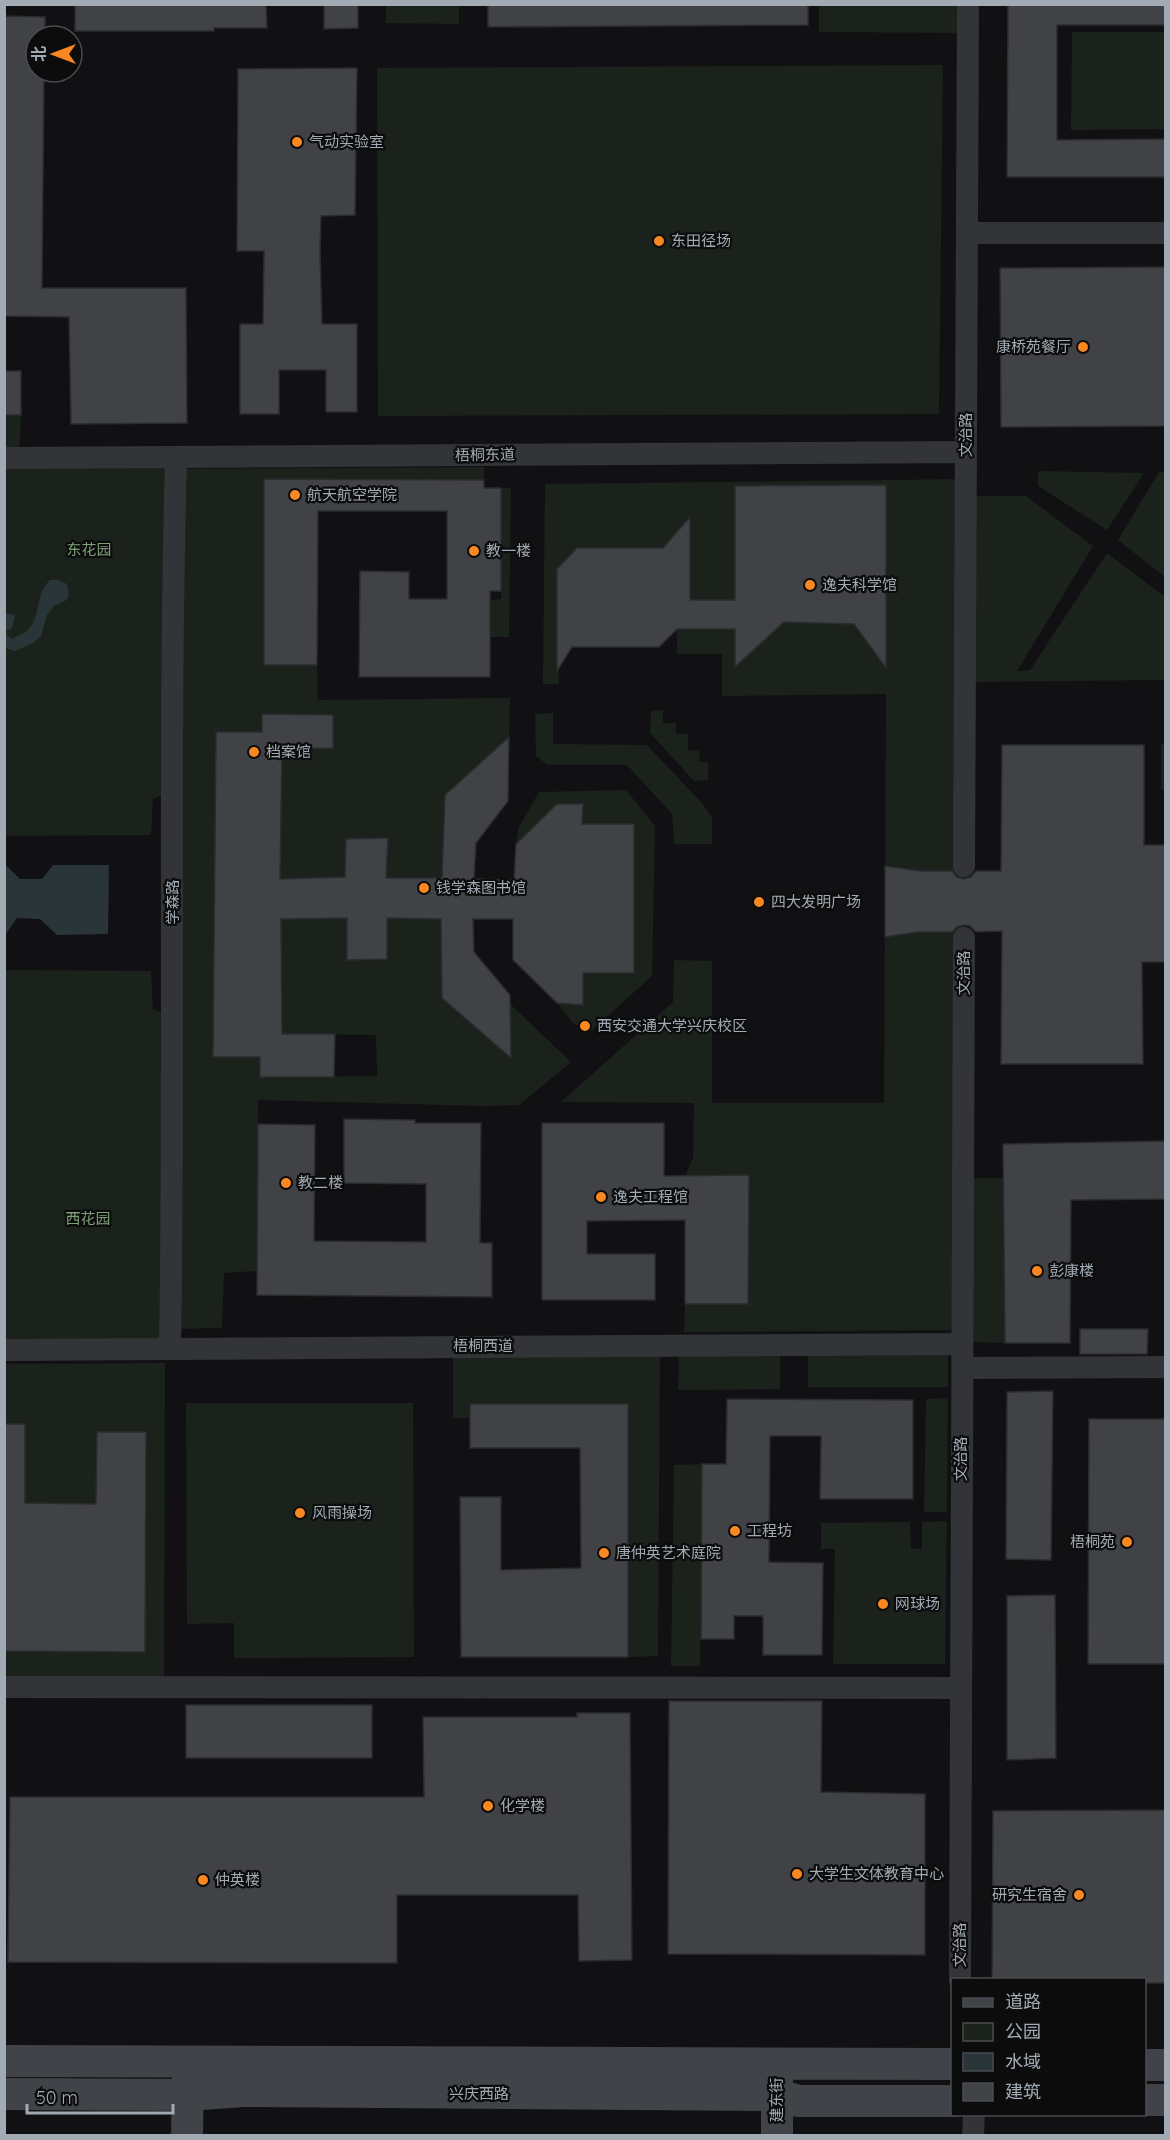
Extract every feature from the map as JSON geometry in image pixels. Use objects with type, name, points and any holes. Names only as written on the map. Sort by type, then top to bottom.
[{"type":"main road","name":"兴庆西路","points":[[4,2061],[188,2061],[777,2080],[799,2101],[951,2101]]},
{"type":"main road","points":[[187,2136],[188,2061]]},
{"type":"main road","name":"兴庆西路","points":[[4,2094],[188,2095],[243,2091],[777,2080],[951,2064]]},
{"type":"main road","points":[[1146,2065],[1166,2065]]},
{"type":"main road","name":"建东街","points":[[777,2080],[777,2136]]},
{"type":"main road","points":[[1146,2100],[1166,2100]]},
{"type":"street","name":"文治路","points":[[964,866],[968,4]]},
{"type":"street","points":[[968,232],[1166,233]]},
{"type":"street","name":"梧桐东道","points":[[4,458],[966,452]]},
{"type":"street","name":"学森路","points":[[170,1348],[174,1098],[173,779],[176,457]]},
{"type":"street","name":"文治路","points":[[960,1978],[964,938]]},
{"type":"street","name":"梧桐西道","points":[[4,1350],[962,1344]]},
{"type":"street","points":[[962,1368],[1166,1367]]},
{"type":"street","points":[[4,1687],[960,1688]]},
{"type":"street","points":[[973,2136],[974,2116]]},
{"type":"green space","points":[[386,5],[459,5],[459,24],[386,23]]},
{"type":"green space","points":[[819,5],[968,5],[968,33],[819,32]]},
{"type":"green space","points":[[1072,32],[1165,32],[1165,129],[1071,130]]},
{"type":"green space","name":"东田径场","points":[[943,65],[939,414],[378,416],[377,68]]},
{"type":"green space","points":[[5,415],[21,415],[19,458],[176,469],[484,467],[484,480],[264,479],[264,665],[317,665],[318,700],[510,698],[509,737],[445,795],[442,878],[386,878],[387,838],[346,839],[345,877],[280,879],[282,749],[333,748],[333,715],[263,714],[262,732],[216,732],[213,1057],[260,1057],[261,1077],[377,1076],[376,1035],[282,1034],[281,919],[347,918],[347,960],[386,959],[387,918],[441,919],[442,998],[511,1057],[510,1004],[571,1062],[519,1105],[258,1100],[257,1271],[224,1273],[222,1328],[171,1329],[170,1348],[5,1350],[4,970],[151,971],[153,1009],[173,1017],[173,790],[153,799],[151,835],[5,836]]},
{"type":"green space","points":[[1038,471],[1144,473],[1107,530],[1038,486]]},
{"type":"green space","points":[[1159,472],[1165,472],[1165,577],[1118,540]]},
{"type":"green space","points":[[966,479],[966,496],[1026,496],[1093,546],[1017,671],[1030,670],[1107,553],[1165,597],[1165,680],[965,682],[962,1330],[684,1332],[685,1304],[748,1304],[749,1176],[685,1176],[693,1158],[694,1103],[561,1102],[673,1002],[674,960],[712,961],[712,1103],[884,1103],[886,694],[722,696],[722,654],[677,654],[677,629],[735,628],[735,666],[784,622],[854,624],[886,667],[886,485],[735,486],[735,600],[690,600],[690,518],[663,548],[577,548],[557,569],[559,684],[543,684],[545,484]]},
{"type":"green space","points":[[501,488],[511,488],[509,637],[490,637],[490,600],[501,599]]},
{"type":"green space","points":[[663,710],[663,723],[676,723],[676,734],[688,734],[688,750],[699,751],[700,762],[708,762],[708,780],[694,781],[650,733],[651,711]]},
{"type":"green space","points":[[553,713],[553,744],[647,745],[701,802],[712,817],[712,844],[674,844],[672,814],[627,765],[548,765],[536,756],[535,714]]},
{"type":"green space","points":[[1161,744],[1165,744],[1165,790],[1161,790]]},
{"type":"green space","points":[[626,790],[655,826],[652,976],[591,1031],[573,1023],[557,1003],[583,1005],[583,930],[634,972],[634,824],[601,824],[600,854],[582,870],[582,804],[557,804],[516,844],[519,827],[539,792]]},
{"type":"green space","points":[[974,1178],[1004,1178],[1005,1343],[972,1342]]},
{"type":"green space","points":[[679,1353],[780,1353],[780,1389],[678,1390]]},
{"type":"green space","points":[[453,1354],[660,1354],[658,1656],[628,1657],[628,1404],[470,1404],[470,1418],[453,1418]]},
{"type":"green space","points":[[808,1354],[948,1354],[948,1387],[808,1387]]},
{"type":"green space","points":[[165,1363],[164,1685],[5,1686],[4,1364]]},
{"type":"green space","points":[[948,1398],[947,1512],[924,1512],[926,1399]]},
{"type":"green space","name":"风雨操场","points":[[186,1403],[413,1403],[414,1657],[234,1658],[234,1623],[187,1624]]},
{"type":"green space","points":[[702,1464],[700,1666],[671,1666],[674,1465]]},
{"type":"green space","name":"网球场","points":[[947,1521],[945,1664],[833,1664],[835,1549],[821,1549],[821,1523],[910,1522],[911,1549],[922,1549],[922,1522]]},
{"type":"water","points":[[50,580],[58,580],[67,584],[69,595],[65,601],[54,606],[47,615],[41,636],[33,643],[15,651],[5,648],[5,613],[15,615],[12,628],[6,631],[7,635],[12,639],[26,632],[33,623],[42,592]]},
{"type":"water","points":[[5,864],[20,879],[42,879],[53,865],[109,865],[108,934],[57,935],[40,919],[17,918],[5,935]]},
{"type":"building","points":[[75,4],[266,4],[267,28],[214,28],[214,31],[84,31],[84,24],[75,24]]},
{"type":"building","points":[[324,4],[358,4],[358,28],[324,29]]},
{"type":"building","points":[[488,4],[808,4],[808,25],[488,27]]},
{"type":"building","points":[[1008,4],[1166,4],[1166,25],[1057,25],[1057,140],[1166,139],[1166,177],[1007,177]]},
{"type":"building","points":[[4,16],[45,17],[45,24],[24,24],[24,84],[44,84],[42,288],[186,288],[187,423],[71,424],[69,317],[4,316]]},
{"type":"building","points":[[357,68],[355,215],[321,216],[320,251],[322,324],[357,324],[357,412],[326,412],[326,370],[279,370],[279,414],[240,414],[240,324],[263,324],[264,251],[237,251],[238,69]]},
{"type":"building","name":"康桥苑餐厅","points":[[1166,267],[1166,426],[1001,427],[1000,268]]},
{"type":"building","points":[[4,371],[21,371],[21,415],[4,415]]},
{"type":"building","name":"教一楼","points":[[264,479],[484,480],[484,488],[501,488],[501,591],[490,591],[490,677],[359,677],[360,571],[409,572],[409,599],[447,599],[447,511],[318,511],[317,665],[264,665]]},
{"type":"building","name":"逸夫科学馆","points":[[886,485],[886,668],[854,624],[784,622],[735,667],[735,629],[677,629],[659,647],[572,647],[557,671],[557,569],[577,548],[663,548],[690,517],[690,600],[735,600],[735,486]]},
{"type":"building","name":"钱学森图书馆","points":[[262,714],[333,715],[333,748],[282,749],[280,879],[345,877],[346,839],[388,838],[386,878],[442,878],[445,795],[509,737],[508,801],[476,843],[474,879],[514,880],[516,844],[557,804],[583,804],[582,824],[634,824],[634,973],[583,973],[583,1005],[557,1003],[513,960],[513,919],[473,919],[474,952],[510,995],[511,1058],[442,998],[441,919],[387,918],[387,959],[347,960],[347,918],[281,919],[282,1034],[335,1034],[334,1077],[260,1077],[260,1057],[213,1057],[216,732],[262,732]]},
{"type":"building","points":[[1002,745],[1144,745],[1144,845],[1166,845],[1166,962],[1142,962],[1143,1064],[1001,1064],[1002,931],[976,932],[970,926],[963,925],[952,932],[918,932],[885,937],[885,866],[921,871],[952,871],[957,877],[963,879],[971,877],[976,871],[1001,871]]},
{"type":"building","name":"教二楼","points":[[344,1119],[415,1120],[415,1123],[481,1123],[480,1243],[492,1243],[492,1297],[257,1295],[258,1124],[315,1125],[314,1241],[426,1242],[426,1184],[344,1183]]},
{"type":"building","name":"逸夫工程馆","points":[[542,1123],[664,1123],[664,1176],[749,1175],[748,1304],[685,1304],[685,1220],[587,1221],[587,1254],[655,1254],[655,1300],[542,1300]]},
{"type":"building","name":"彭康楼","points":[[1166,1141],[1166,1199],[1071,1200],[1070,1343],[1005,1343],[1003,1144]]},
{"type":"building","points":[[1080,1329],[1148,1329],[1147,1354],[1080,1354]]},
{"type":"building","points":[[1053,1391],[1051,1560],[1006,1559],[1007,1392]]},
{"type":"building","name":"工程坊","points":[[727,1399],[913,1400],[913,1499],[820,1499],[821,1436],[770,1436],[769,1562],[823,1563],[822,1655],[763,1655],[763,1616],[734,1616],[734,1639],[701,1639],[702,1464],[726,1464]]},
{"type":"building","points":[[470,1404],[628,1404],[628,1657],[461,1657],[460,1497],[501,1497],[501,1570],[581,1568],[580,1448],[470,1448]]},
{"type":"building","name":"梧桐苑","points":[[1089,1419],[1166,1419],[1166,1664],[1088,1664]]},
{"type":"building","points":[[4,1424],[25,1424],[25,1503],[96,1504],[97,1432],[146,1432],[145,1652],[4,1651]]},
{"type":"building","points":[[1055,1595],[1056,1758],[1007,1760],[1007,1596]]},
{"type":"building","name":"大学生文体教育中心","points":[[669,1701],[822,1701],[821,1792],[925,1794],[925,1955],[668,1954]]},
{"type":"building","points":[[186,1705],[372,1705],[372,1758],[186,1758]]},
{"type":"building","points":[[577,1713],[630,1713],[632,1960],[579,1961],[578,1895],[397,1895],[397,1963],[8,1962],[10,1797],[424,1797],[423,1717],[577,1717]]},
{"type":"building","name":"研究生宿舍","points":[[1166,1810],[1166,1983],[1146,1983],[1146,1978],[992,1978],[993,1811]]},
{"type":"place","name":"气动实验室","points":[[297,142]]},
{"type":"place","name":"东田径场","points":[[659,241]]},
{"type":"place","name":"康桥苑餐厅","points":[[1083,347]]},
{"type":"place","name":"航天航空学院","points":[[295,495]]},
{"type":"place","name":"教一楼","points":[[474,551]]},
{"type":"place","name":"逸夫科学馆","points":[[810,585]]},
{"type":"place","name":"档案馆","points":[[254,752]]},
{"type":"place","name":"钱学森图书馆","points":[[424,888]]},
{"type":"place","name":"四大发明广场","points":[[759,902]]},
{"type":"place","name":"西安交通大学兴庆校区","points":[[585,1026]]},
{"type":"place","name":"教二楼","points":[[286,1183]]},
{"type":"place","name":"逸夫工程馆","points":[[601,1197]]},
{"type":"place","name":"彭康楼","points":[[1037,1271]]},
{"type":"place","name":"风雨操场","points":[[300,1513]]},
{"type":"place","name":"工程坊","points":[[735,1531]]},
{"type":"place","name":"梧桐苑","points":[[1127,1542]]},
{"type":"place","name":"唐仲英艺术庭院","points":[[604,1553]]},
{"type":"place","name":"网球场","points":[[883,1604]]},
{"type":"place","name":"化学楼","points":[[488,1806]]},
{"type":"place","name":"大学生文体教育中心","points":[[797,1874]]},
{"type":"place","name":"仲英楼","points":[[203,1880]]},
{"type":"place","name":"研究生宿舍","points":[[1079,1895]]},
{"type":"park label","name":"东花园","points":[[89,550]]},
{"type":"park label","name":"西花园","points":[[88,1219]]}]
